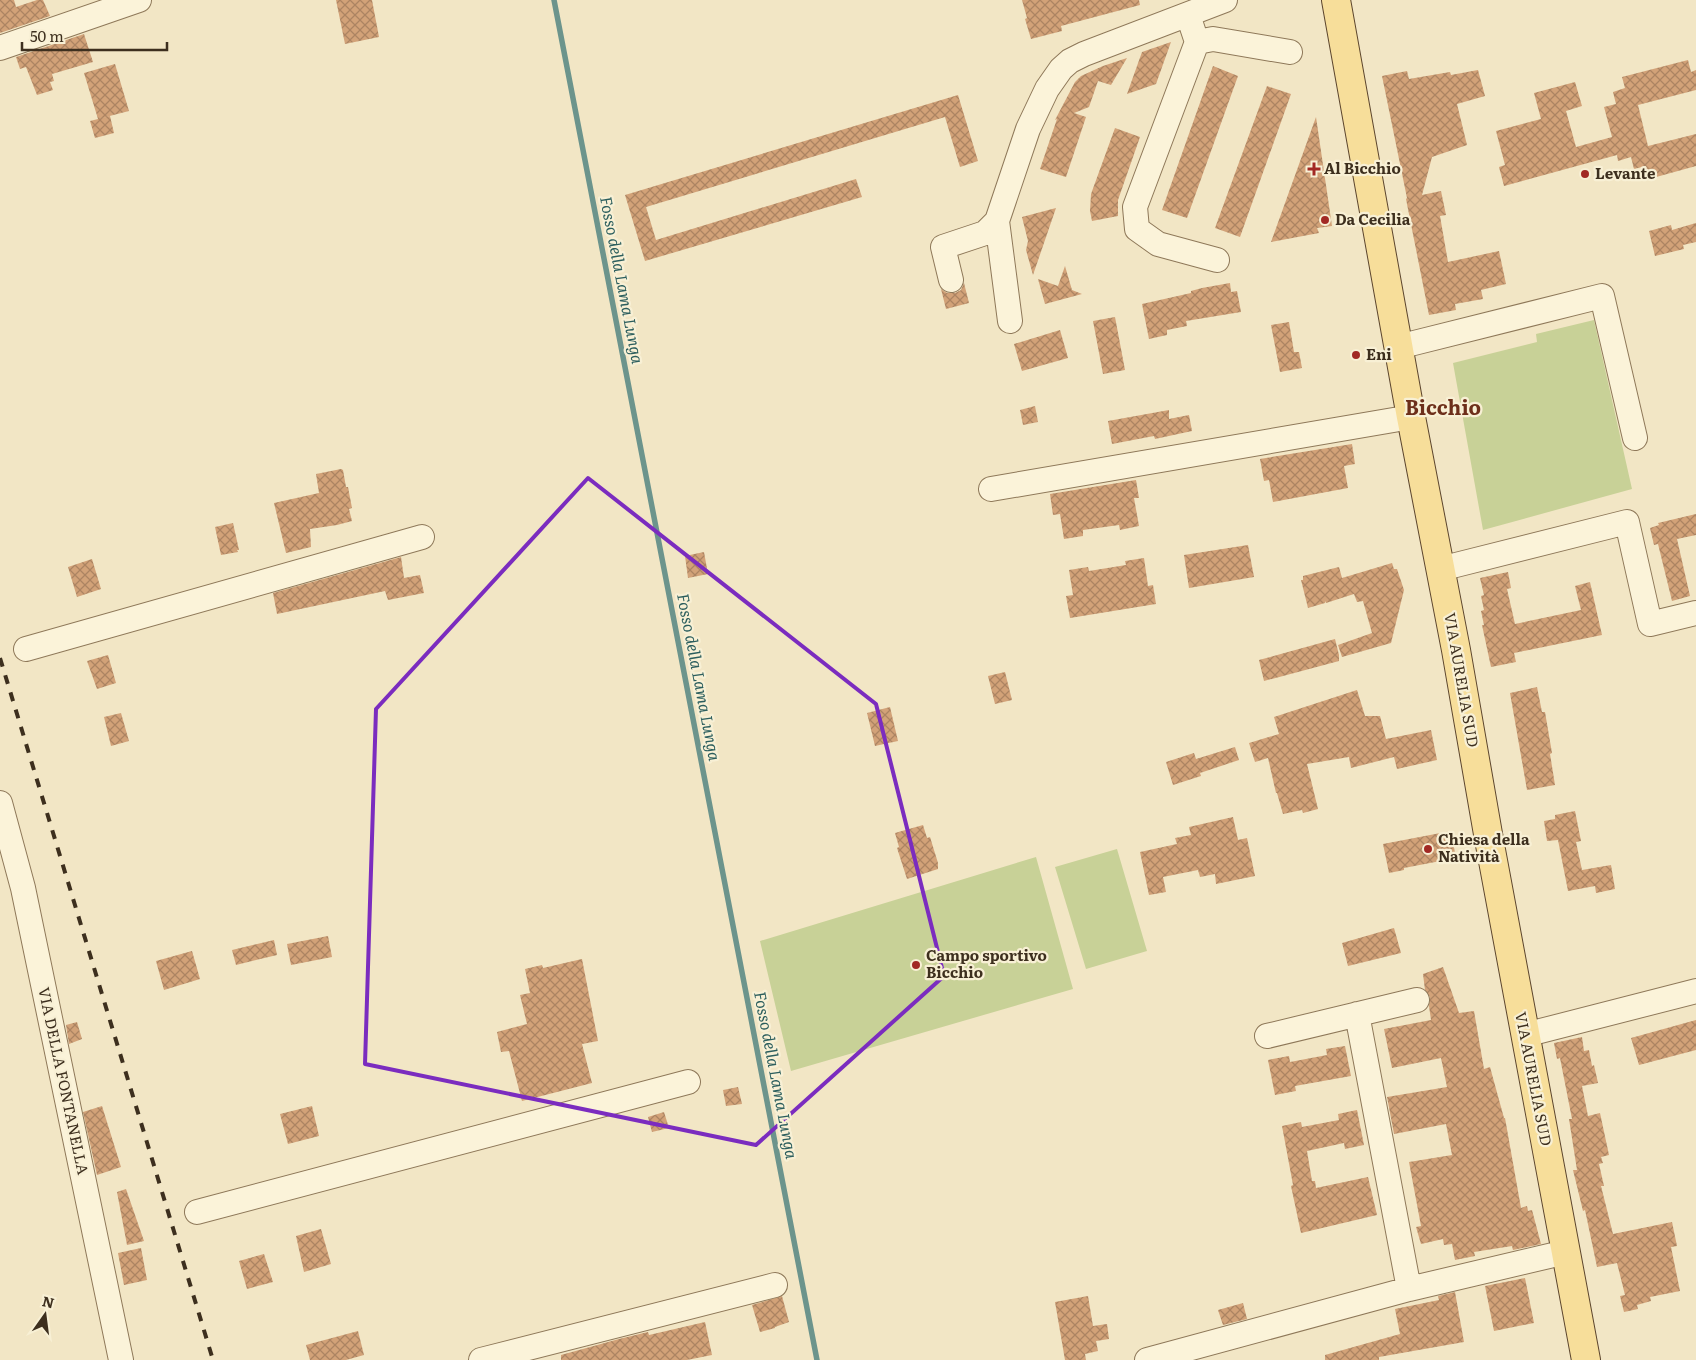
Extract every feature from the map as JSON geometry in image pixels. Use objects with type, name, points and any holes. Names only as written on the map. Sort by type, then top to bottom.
[{"type":"main road","name":"VIA AURELIA SUD","points":[[1336,0],[1398,347],[1586,1360]]},
{"type":"street","points":[[0,48],[140,0]]},
{"type":"street","points":[[951,280],[943,247],[985,233],[997,221],[1037,108],[1061,69],[1070,61],[1084,54],[1225,0]]},
{"type":"street","points":[[1188,15],[1197,42],[1136,207],[1137,229],[1158,244],[1217,260]]},
{"type":"street","points":[[1197,42],[1212,39],[1290,52]]},
{"type":"street","points":[[997,221],[1010,322]]},
{"type":"street","points":[[1398,347],[1602,296],[1635,438]]},
{"type":"street","points":[[990,488],[1411,417]]},
{"type":"street","points":[[1440,569],[1627,522],[1650,624],[1696,613]]},
{"type":"street","points":[[26,649],[422,537]]},
{"type":"street","name":"VIA DELLA FONTANELLA","points":[[0,803],[23,888],[121,1360]]},
{"type":"street","points":[[1525,1035],[1696,990]]},
{"type":"street","points":[[1267,1036],[1417,1000]]},
{"type":"street","points":[[1357,1014],[1409,1289]]},
{"type":"street","points":[[197,1212],[688,1082]]},
{"type":"street","points":[[1147,1360],[1409,1289],[1566,1252]]},
{"type":"street","points":[[481,1360],[774,1284]]},
{"type":"highlighted area","points":[[588,478],[876,704],[944,976],[756,1145],[365,1064],[376,709]]},
{"type":"green space","points":[[1594,320],[1632,489],[1483,530],[1453,363],[1537,342],[1536,334]]},
{"type":"green space","points":[[1117,849],[1147,951],[1086,969],[1055,867]]},
{"type":"green space","name":"Campo sportivo Bicchio","points":[[1036,857],[1073,989],[791,1071],[760,941]]},
{"type":"building","points":[[0,0],[14,0],[16,7],[37,0],[43,0],[50,16],[0,33]]},
{"type":"building","points":[[336,0],[372,0],[379,37],[345,44]]},
{"type":"building","points":[[1022,0],[1139,0],[1140,5],[1061,26],[1062,31],[1031,39]]},
{"type":"building","points":[[84,34],[93,62],[52,74],[54,81],[50,82],[53,90],[37,95],[26,67],[20,69],[16,57]]},
{"type":"building","points":[[1171,42],[1156,84],[1127,94],[1142,52]]},
{"type":"building","points":[[1127,58],[1111,85],[1098,81],[1089,107],[1074,113],[1086,117],[1066,177],[1040,169],[1057,119],[1055,120],[1075,82],[1081,76]]},
{"type":"building","points":[[1688,60],[1691,72],[1696,70],[1696,90],[1638,105],[1648,146],[1696,134],[1696,166],[1649,179],[1646,166],[1634,169],[1631,157],[1618,161],[1617,155],[1504,186],[1499,167],[1505,165],[1496,131],[1541,119],[1534,93],[1575,82],[1582,106],[1566,111],[1576,147],[1612,137],[1604,107],[1616,104],[1613,92],[1625,88],[1622,77]]},
{"type":"building","points":[[115,64],[129,111],[98,119],[84,73]]},
{"type":"building","points":[[1213,66],[1238,76],[1187,218],[1162,210]]},
{"type":"building","points":[[1478,70],[1485,96],[1457,104],[1467,145],[1432,157],[1422,195],[1441,191],[1446,215],[1440,216],[1448,262],[1499,251],[1506,284],[1481,290],[1483,299],[1455,304],[1456,310],[1429,315],[1382,76],[1407,71],[1409,79],[1450,72],[1451,75]]},
{"type":"building","points":[[1267,86],[1291,94],[1240,237],[1215,228]]},
{"type":"building","points":[[958,95],[978,161],[960,167],[945,117],[646,207],[656,240],[856,179],[862,197],[645,261],[625,195]]},
{"type":"building","points":[[110,116],[114,133],[95,138],[90,121]]},
{"type":"building","points":[[1316,117],[1332,226],[1317,228],[1319,233],[1271,242]]},
{"type":"building","points":[[1115,128],[1140,137],[1118,200],[1118,216],[1092,221],[1090,211],[1091,194]]},
{"type":"building","points":[[1056,208],[1033,275],[1026,250],[1028,241],[1022,217]]},
{"type":"building","points":[[1696,223],[1696,242],[1683,245],[1684,249],[1655,256],[1649,231],[1671,225],[1672,230]]},
{"type":"building","points":[[1065,266],[1072,290],[1082,294],[1045,304],[1038,279],[1058,286]]},
{"type":"building","points":[[964,283],[969,303],[946,309],[941,289],[947,293],[955,293],[961,290]]},
{"type":"building","points":[[1230,283],[1231,292],[1237,291],[1241,312],[1186,321],[1187,326],[1167,330],[1167,335],[1149,339],[1142,304],[1191,293],[1191,291],[1202,288]]},
{"type":"building","points":[[1115,317],[1125,370],[1103,374],[1093,321]]},
{"type":"building","points":[[1289,322],[1294,352],[1299,352],[1302,368],[1280,372],[1271,325]]},
{"type":"building","points":[[1060,330],[1068,358],[1022,371],[1014,344]]},
{"type":"building","points":[[1035,406],[1038,422],[1023,425],[1020,410]]},
{"type":"building","points":[[1169,410],[1169,419],[1189,415],[1192,431],[1155,439],[1154,436],[1112,444],[1108,421]]},
{"type":"building","points":[[1352,444],[1355,464],[1344,466],[1348,488],[1273,502],[1269,480],[1264,481],[1260,459]]},
{"type":"building","points":[[343,470],[346,487],[348,487],[352,508],[349,509],[352,521],[310,529],[311,547],[286,553],[274,503],[319,493],[316,474]]},
{"type":"building","points":[[1136,480],[1139,498],[1134,498],[1139,526],[1120,530],[1119,525],[1083,530],[1083,536],[1064,539],[1060,514],[1053,515],[1050,494]]},
{"type":"building","points":[[1696,514],[1696,535],[1677,539],[1690,596],[1672,601],[1658,544],[1654,545],[1650,528],[1659,525],[1658,523]]},
{"type":"building","points":[[233,523],[239,550],[237,550],[238,552],[221,555],[215,527]]},
{"type":"building","points":[[1248,545],[1254,577],[1189,588],[1184,555]]},
{"type":"building","points":[[704,552],[708,574],[688,578],[685,556]]},
{"type":"building","points":[[401,557],[404,578],[420,575],[424,593],[388,600],[385,591],[277,614],[273,593]]},
{"type":"building","points":[[1144,558],[1148,586],[1153,585],[1156,604],[1070,618],[1066,596],[1073,595],[1069,570],[1088,567],[1089,571],[1126,565],[1125,561]]},
{"type":"building","points":[[92,559],[101,589],[77,597],[68,567]]},
{"type":"building","points":[[1392,563],[1394,569],[1397,569],[1404,590],[1391,643],[1342,657],[1338,645],[1372,633],[1363,601],[1357,602],[1354,594],[1326,603],[1325,601],[1325,603],[1308,608],[1301,580],[1303,580],[1303,576],[1339,567],[1342,578]]},
{"type":"building","points":[[1508,572],[1511,588],[1507,589],[1515,624],[1581,610],[1575,586],[1590,582],[1602,635],[1514,653],[1516,662],[1491,667],[1482,625],[1484,625],[1481,611],[1484,610],[1481,596],[1484,595],[1480,578]]},
{"type":"building","points":[[1335,639],[1339,661],[1264,681],[1259,660]]},
{"type":"building","points":[[108,655],[116,683],[97,689],[87,661]]},
{"type":"building","points":[[1005,672],[1012,700],[995,704],[988,676]]},
{"type":"building","points":[[1537,687],[1542,712],[1545,712],[1555,785],[1527,790],[1510,693]]},
{"type":"building","points":[[1357,690],[1365,716],[1380,716],[1386,739],[1431,730],[1437,760],[1397,769],[1394,757],[1351,768],[1349,757],[1307,764],[1318,809],[1303,813],[1302,810],[1283,814],[1268,758],[1255,762],[1249,743],[1279,734],[1274,717]]},
{"type":"building","points":[[890,707],[898,741],[875,746],[867,713]]},
{"type":"building","points":[[121,713],[129,741],[111,746],[104,717]]},
{"type":"building","points":[[1235,747],[1239,760],[1200,773],[1201,776],[1173,785],[1166,762],[1194,753],[1196,759]]},
{"type":"building","points":[[1575,811],[1581,841],[1576,842],[1582,870],[1611,865],[1615,889],[1596,893],[1595,886],[1568,891],[1558,840],[1547,841],[1544,821],[1555,819],[1555,815]]},
{"type":"building","points":[[1233,817],[1238,840],[1247,838],[1255,876],[1216,884],[1215,874],[1200,877],[1198,870],[1163,877],[1166,892],[1149,895],[1140,852],[1177,844],[1175,838],[1191,835],[1189,827]]},
{"type":"building","points":[[923,825],[927,838],[930,837],[938,869],[907,879],[897,848],[899,847],[895,833]]},
{"type":"building","name":"Chiesa della Natività","points":[[1451,831],[1456,858],[1404,868],[1404,870],[1389,873],[1383,844]]},
{"type":"building","points":[[1394,928],[1401,953],[1348,966],[1342,943]]},
{"type":"building","points":[[328,936],[332,957],[291,965],[287,944]]},
{"type":"building","points":[[274,940],[277,955],[236,965],[232,950]]},
{"type":"building","points":[[192,951],[200,979],[164,990],[156,961]]},
{"type":"building","points":[[582,959],[598,1041],[582,1044],[592,1083],[522,1101],[509,1051],[501,1052],[497,1032],[527,1024],[520,995],[530,993],[525,969],[542,965],[543,968]]},
{"type":"building","points":[[1443,967],[1459,1013],[1474,1011],[1484,1069],[1490,1067],[1505,1118],[1521,1208],[1527,1206],[1528,1211],[1532,1210],[1541,1244],[1513,1250],[1512,1246],[1474,1252],[1475,1256],[1455,1260],[1452,1244],[1444,1245],[1443,1239],[1421,1244],[1416,1227],[1421,1226],[1409,1162],[1452,1155],[1446,1124],[1394,1134],[1387,1097],[1447,1087],[1441,1058],[1392,1068],[1384,1029],[1431,1020],[1430,997],[1425,990],[1423,974]]},
{"type":"building","points":[[1696,1020],[1696,1050],[1639,1065],[1631,1038]]},
{"type":"building","points":[[77,1022],[82,1039],[69,1044],[66,1025]]},
{"type":"building","points":[[1582,1037],[1584,1051],[1589,1050],[1598,1083],[1582,1086],[1588,1116],[1600,1113],[1609,1155],[1601,1157],[1603,1163],[1599,1164],[1604,1186],[1601,1186],[1613,1234],[1672,1222],[1677,1246],[1671,1247],[1680,1291],[1650,1297],[1651,1301],[1637,1305],[1638,1309],[1624,1312],[1620,1296],[1625,1295],[1617,1263],[1597,1267],[1585,1210],[1583,1211],[1573,1170],[1577,1170],[1569,1119],[1572,1119],[1560,1058],[1557,1059],[1554,1043]]},
{"type":"building","points":[[1345,1046],[1351,1076],[1295,1086],[1296,1091],[1275,1095],[1268,1060],[1289,1056],[1290,1062],[1327,1055],[1326,1049]]},
{"type":"building","points":[[738,1087],[742,1104],[726,1106],[723,1090]]},
{"type":"building","points":[[102,1106],[121,1167],[97,1175],[83,1112]]},
{"type":"building","points":[[312,1106],[319,1136],[288,1144],[280,1114]]},
{"type":"building","points":[[1357,1110],[1364,1145],[1345,1149],[1344,1143],[1307,1151],[1312,1181],[1315,1181],[1316,1188],[1368,1177],[1377,1215],[1301,1233],[1291,1186],[1293,1185],[1282,1126],[1301,1122],[1302,1127],[1339,1120],[1338,1114]]},
{"type":"building","points":[[664,1112],[669,1128],[652,1132],[648,1117]]},
{"type":"building","points":[[126,1189],[144,1241],[127,1245],[117,1192]]},
{"type":"building","points":[[321,1229],[331,1264],[304,1272],[296,1236]]},
{"type":"building","points":[[141,1248],[147,1280],[124,1285],[118,1253]]},
{"type":"building","points":[[264,1254],[273,1282],[247,1289],[239,1261]]},
{"type":"building","points":[[1525,1278],[1534,1323],[1494,1331],[1485,1286]]},
{"type":"building","points":[[1455,1292],[1464,1342],[1379,1357],[1379,1360],[1325,1360],[1325,1355],[1400,1334],[1395,1309],[1439,1300],[1438,1296]]},
{"type":"building","points":[[782,1296],[789,1322],[760,1332],[752,1305]]},
{"type":"building","points":[[1088,1296],[1093,1326],[1107,1324],[1109,1339],[1096,1341],[1098,1351],[1085,1354],[1086,1360],[1065,1360],[1055,1302]]},
{"type":"building","points":[[1243,1303],[1247,1319],[1223,1325],[1218,1310]]},
{"type":"building","points":[[705,1322],[712,1355],[687,1360],[561,1360],[561,1355],[619,1339],[648,1332],[649,1335]]},
{"type":"building","points":[[358,1331],[364,1355],[346,1360],[310,1360],[306,1345]]},
{"type":"waterway","name":"Fosso della Lama Lunga","points":[[554,0],[817,1360]]},
{"type":"railway","points":[[0,658],[213,1360]]},
{"type":"place","name":"Al Bicchio","points":[[1314,169]]},
{"type":"place","name":"Levante","points":[[1585,174]]},
{"type":"place","name":"Da Cecilia","points":[[1325,220]]},
{"type":"place","name":"Eni","points":[[1356,355]]},
{"type":"place","name":"Chiesa della Natività","points":[[1428,849]]},
{"type":"place","name":"Campo sportivo Bicchio","points":[[916,965]]},
{"type":"district","name":"Bicchio","points":[[1443,408]]}]
